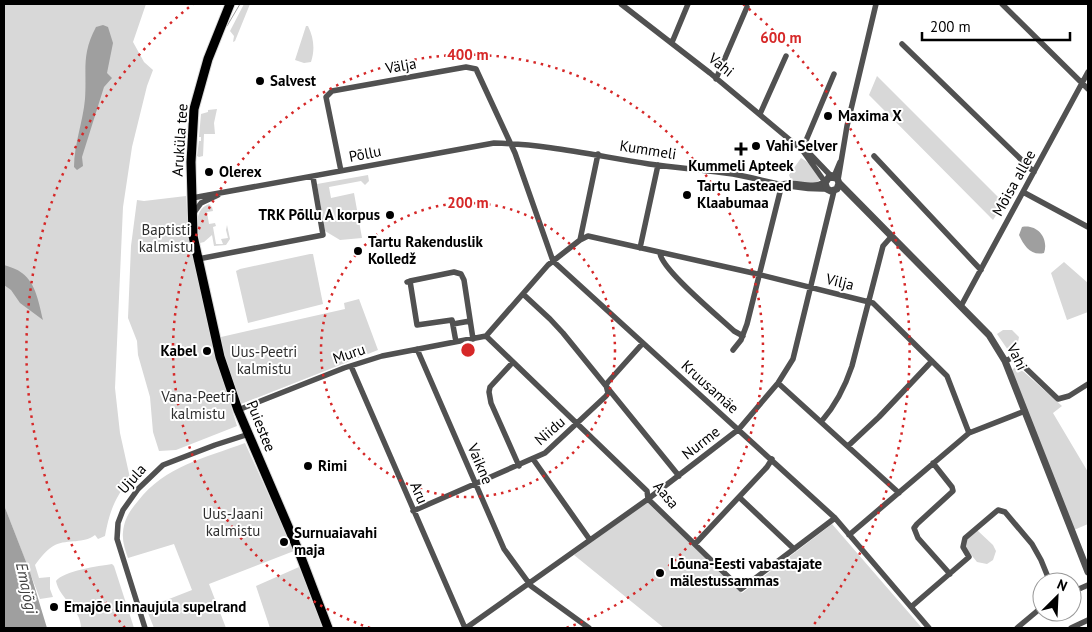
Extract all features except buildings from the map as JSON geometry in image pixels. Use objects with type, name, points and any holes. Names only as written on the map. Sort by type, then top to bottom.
[{"type":"highway","name":"Aruküla tee","points":[[192,198],[191,162],[194,109],[208,59],[232,4]]},
{"type":"highway","name":"Puiestee","points":[[192,198],[193,236],[220,357],[238,410],[299,552],[328,628]]},
{"type":"street","name":"Vahi","points":[[621,4],[671,42],[802,150],[809,153],[833,184],[852,197],[989,335],[1005,361],[1088,572]]},
{"type":"street","points":[[630,10],[634,4]]},
{"type":"street","points":[[671,42],[688,4]]},
{"type":"street","name":"Nurme","points":[[465,628],[679,476],[738,429],[778,383],[793,359],[876,4]]},
{"type":"street","points":[[1002,4],[1088,89]]},
{"type":"street","points":[[716,79],[747,7]]},
{"type":"street","points":[[902,44],[1034,172]]},
{"type":"street","points":[[760,114],[786,56]]},
{"type":"street","name":"Välja","points":[[341,171],[326,97],[332,91],[466,67],[476,69],[479,73],[510,144]]},
{"type":"street","name":"Mõisa allee","points":[[961,306],[1088,72]]},
{"type":"street","points":[[802,150],[834,74]]},
{"type":"street","name":"Põllu","points":[[192,198],[494,143],[510,144]]},
{"type":"street","name":"Kummeli","points":[[510,144],[598,154],[658,165],[731,174],[806,190],[833,184]]},
{"type":"street","name":"Kruusamäe","points":[[510,144],[554,261],[835,518],[929,628]]},
{"type":"street","points":[[486,336],[548,266],[580,240],[598,154]]},
{"type":"street","points":[[874,156],[981,270]]},
{"type":"street","points":[[640,248],[658,165]]},
{"type":"street","points":[[198,259],[323,235],[313,177]]},
{"type":"street","points":[[733,350],[743,336],[782,184]]},
{"type":"street","name":"Põllu","points":[[192,217],[201,203],[225,192]]},
{"type":"street","points":[[1023,192],[1088,227]]},
{"type":"street","name":"Vilja","points":[[580,240],[588,236],[873,303],[947,376],[969,433]]},
{"type":"street","points":[[821,422],[837,402],[846,384],[883,246],[891,237]]},
{"type":"street","points":[[660,253],[662,261],[676,277],[743,336]]},
{"type":"street","points":[[456,342],[452,320],[417,325],[409,281],[459,272],[464,280],[473,339]]},
{"type":"street","points":[[523,294],[563,333],[679,476]]},
{"type":"street","points":[[453,324],[470,321]]},
{"type":"street","name":"Muru","points":[[238,410],[351,366],[382,356],[486,336]]},
{"type":"street","name":"Aasa","points":[[486,336],[647,491],[648,499],[741,589],[835,518]]},
{"type":"street","name":"Niidu","points":[[413,511],[534,460],[545,453],[606,396],[608,393],[606,385],[608,382],[643,343]]},
{"type":"street","name":"Vaikne","points":[[418,349],[504,549],[528,584],[589,628]]},
{"type":"street","points":[[1005,361],[1014,357],[1058,399],[1069,396],[1086,385],[1088,393]]},
{"type":"street","points":[[848,446],[879,417],[932,361]]},
{"type":"street","points":[[513,362],[490,387],[489,392],[491,403],[519,466]]},
{"type":"street","name":"Aru","points":[[351,366],[465,628]]},
{"type":"street","points":[[778,383],[899,493]]},
{"type":"street","points":[[849,535],[969,433],[1025,411]]},
{"type":"street","name":"Ujula","points":[[145,628],[117,539],[118,523],[123,510],[138,489],[163,466],[214,445],[249,434]]},
{"type":"street","points":[[695,544],[772,459]]},
{"type":"street","points":[[534,460],[590,540]]},
{"type":"street","points":[[933,463],[952,487],[953,491],[914,528],[918,538],[950,574]]},
{"type":"street","points":[[739,497],[794,549]]},
{"type":"street","points":[[911,607],[969,557],[963,547],[965,538],[995,511],[1005,512],[1032,544],[1046,572]]},
{"type":"street","points":[[1017,628],[1032,615]]},
{"type":"street","points":[[1071,628],[1088,620]]},
{"type":"green space","points":[[4,4],[146,4],[133,42],[144,62],[153,70],[147,86],[132,147],[123,207],[115,388],[120,433],[130,478],[113,506],[105,536],[98,539],[95,535],[86,540],[55,545],[35,565],[39,578],[50,577],[50,589],[53,597],[40,599],[4,505]]},
{"type":"green space","points":[[244,4],[250,4],[233,42],[234,36],[230,31]]},
{"type":"green space","points":[[306,26],[308,26],[312,35],[313,53],[311,62],[304,63],[295,60]]},
{"type":"green space","points":[[877,76],[1004,203],[993,220],[869,95]]},
{"type":"green space","points":[[217,109],[214,123],[215,134],[204,134],[203,156],[199,157],[197,156],[199,141],[201,141],[201,137],[199,137],[201,114],[208,112],[208,110]]},
{"type":"green space","points":[[801,158],[809,164],[820,179],[816,184],[791,180],[789,175]]},
{"type":"green space","points":[[368,175],[369,181],[365,185],[361,181],[329,187],[331,198],[354,193],[362,238],[340,240],[325,231],[317,184]]},
{"type":"green space","name":"Vana-Peetri kalmistu","points":[[186,196],[189,238],[215,354],[237,426],[176,450],[159,451],[153,432],[150,397],[138,355],[137,341],[128,318],[131,246],[137,200],[144,201]]},
{"type":"green space","points":[[209,204],[213,211],[207,212],[209,224],[215,223],[216,226],[213,227],[216,244],[223,244],[221,239],[228,238],[227,225],[230,239],[226,245],[214,246],[212,235],[200,243],[197,227],[198,216],[200,211]]},
{"type":"green space","points":[[313,254],[323,304],[248,323],[236,271]]},
{"type":"green space","points":[[1064,262],[1088,283],[1088,312],[1067,320],[1051,273]]},
{"type":"green space","name":"Uus-Peetri kalmistu","points":[[359,299],[378,350],[241,404],[224,354],[221,337],[345,309],[344,303]]},
{"type":"green space","points":[[1003,330],[1012,330],[1019,337],[1018,342],[1010,353],[997,334]]},
{"type":"green space","points":[[1015,367],[1024,372],[1062,406],[1053,413],[1088,472],[1088,524],[1074,530],[1013,374],[1012,370]]},
{"type":"green space","name":"Uus-Jaani kalmistu","points":[[245,443],[294,551],[209,584],[226,628],[154,628],[146,608],[192,590],[174,544],[128,558],[123,535],[128,515],[149,489],[173,471]]},
{"type":"green space","points":[[647,502],[742,593],[832,524],[922,628],[664,628],[574,555]]},
{"type":"green space","points":[[977,530],[993,545],[996,551],[993,560],[987,564],[977,562],[965,547],[966,540]]},
{"type":"green space","points":[[112,564],[134,628],[81,628],[78,615],[58,588],[56,581],[66,574]]},
{"type":"green space","points":[[299,567],[324,628],[270,628],[256,586]]},
{"type":"water","points":[[103,25],[108,27],[113,43],[107,73],[112,78],[104,87],[82,157],[83,166],[77,170],[74,167],[74,158],[85,99],[86,54],[96,27]]},
{"type":"water","points":[[1022,227],[1033,228],[1041,234],[1045,243],[1044,253],[1032,252],[1023,243],[1019,235]]},
{"type":"water","points":[[4,265],[20,272],[31,282],[43,320],[20,303],[11,290],[4,285]]},
{"type":"water","name":"Emajõgi","points":[[4,505],[30,572],[47,628],[4,628]]},
{"type":"waterway","points":[[227,26],[240,4]]},
{"type":"place","name":"Salvest","points":[[260,81]]},
{"type":"place","name":"Maxima X","points":[[828,116]]},
{"type":"place","name":"Vahi Selver","points":[[756,146]]},
{"type":"place","name":"Kummeli Apteek","points":[[741,149]]},
{"type":"place","name":"Olerex","points":[[209,172]]},
{"type":"place","name":"Tartu Lasteaed Klaabumaa","points":[[687,195]]},
{"type":"place","name":"TRK Põllu A korpus","points":[[390,215]]},
{"type":"place","name":"Tartu Rakenduslik Kolledž","points":[[358,251]]},
{"type":"place","name":"Kabel","points":[[207,351]]},
{"type":"place","name":"Rimi","points":[[308,466]]},
{"type":"place","name":"Surnuaiavahi maja","points":[[284,542]]},
{"type":"place","name":"Lõuna-Eesti vabastajate mälestussammas","points":[[660,573]]},
{"type":"place","name":"Emajõe linnaujula supelrand","points":[[54,607]]},
{"type":"park label","name":"Baptisti kalmistu","points":[[166,238]]}]
